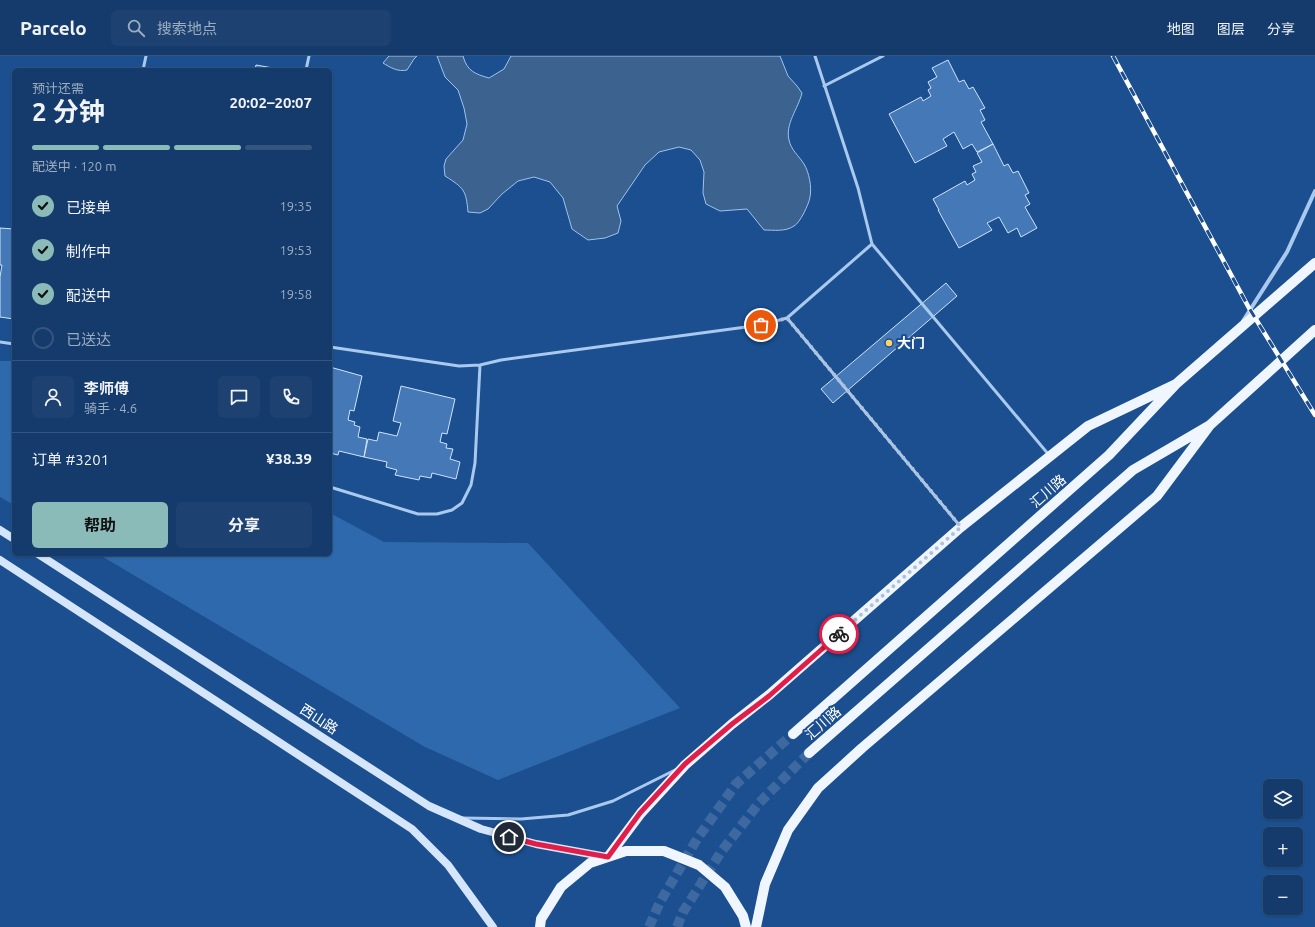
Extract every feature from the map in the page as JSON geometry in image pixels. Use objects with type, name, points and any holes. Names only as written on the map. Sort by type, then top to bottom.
[{"type":"main road","name":"汇川路","points":[[793,734],[1109,455],[1176,384],[1315,263]]},
{"type":"main road","name":"汇川路","points":[[809,753],[1133,470],[1210,425],[1315,330]]},
{"type":"main road","points":[[608,857],[640,813],[685,764],[732,724],[769,696],[961,527],[1088,426],[1176,384]]},
{"type":"main road","points":[[756,927],[765,884],[788,830],[818,788],[868,743],[1157,496],[1210,425]]},
{"type":"main road","points":[[0,530],[12,538]]},
{"type":"main road","name":"西山路","points":[[41,556],[430,806],[481,829],[536,844],[608,857]]},
{"type":"main road","points":[[0,560],[412,829],[448,865],[493,927]]},
{"type":"main road","points":[[540,927],[541,919],[561,887],[590,863],[626,851],[664,851],[699,865],[725,887],[743,916],[746,927]]},
{"type":"street","points":[[1238,329],[1287,252],[1315,191]]},
{"type":"lane","points":[[143,68],[146,56]]},
{"type":"lane","points":[[306,68],[309,56]]},
{"type":"lane","points":[[814,56],[858,188],[872,244],[1049,456]]},
{"type":"lane","points":[[824,86],[883,56]]},
{"type":"lane","points":[[332,346],[459,366],[480,365],[509,359],[761,325],[787,318],[872,244]]},
{"type":"lane","points":[[787,318],[961,527]]},
{"type":"lane","points":[[0,342],[12,344]]},
{"type":"lane","points":[[332,488],[418,514],[437,514],[452,510],[462,502],[471,485],[475,463],[480,365]]},
{"type":"lane","points":[[456,817],[522,819],[568,815],[614,802],[685,764]]},
{"type":"shaded area","points":[[389,56],[417,56],[407,70],[401,70],[395,69],[383,63]]},
{"type":"shaded area","points":[[437,56],[463,56],[467,65],[472,71],[489,78],[504,69],[511,56],[780,56],[788,76],[802,93],[790,122],[788,134],[791,147],[806,167],[809,175],[811,193],[808,204],[796,224],[791,228],[779,230],[764,230],[747,209],[720,211],[706,204],[703,193],[704,172],[700,160],[691,150],[679,147],[659,152],[645,165],[617,206],[621,221],[618,233],[605,238],[588,240],[572,229],[563,198],[550,182],[534,177],[518,181],[502,194],[488,209],[480,213],[468,212],[463,190],[445,176],[444,166],[446,159],[463,140],[467,124],[464,108],[458,90],[445,77]]},
{"type":"shaded area","points":[[0,361],[12,361],[12,504],[0,497]]},
{"type":"shaded area","points":[[332,514],[384,542],[528,543],[680,708],[498,780],[425,747],[101,556],[332,556]]},
{"type":"building","points":[[948,60],[959,82],[964,80],[969,89],[973,87],[985,108],[980,110],[985,120],[981,122],[993,144],[977,152],[972,144],[963,149],[954,132],[943,139],[947,146],[915,163],[889,114],[921,97],[923,101],[931,96],[928,90],[931,88],[928,82],[937,77],[932,68]]},
{"type":"building","points":[[256,65],[273,68],[255,68]]},
{"type":"building","points":[[993,144],[1004,166],[1008,164],[1013,173],[1018,171],[1029,193],[1025,195],[1030,204],[1025,207],[1037,228],[1021,237],[1017,228],[1008,233],[999,217],[987,223],[992,230],[959,248],[933,199],[965,181],[967,185],[975,180],[972,174],[976,172],[973,166],[982,162],[977,153]]},
{"type":"building","points":[[0,228],[12,229],[12,319],[0,317],[0,277],[2,265],[0,265]]},
{"type":"building","name":"大门","points":[[946,283],[957,296],[833,403],[821,389]]},
{"type":"building","points":[[332,368],[362,376],[354,411],[350,410],[348,420],[355,422],[354,425],[360,427],[358,437],[367,439],[364,457],[339,451],[338,455],[332,454]]},
{"type":"building","points":[[401,386],[455,399],[447,434],[442,433],[440,442],[447,444],[446,448],[453,449],[450,459],[460,462],[456,479],[432,473],[431,478],[420,476],[419,480],[395,475],[397,470],[386,467],[387,462],[364,457],[368,439],[377,441],[379,432],[397,436],[401,423],[393,421]]},
{"type":"tunnel","points":[[649,927],[660,902],[697,839],[736,784],[793,734]]},
{"type":"tunnel","points":[[677,927],[683,912],[721,852],[759,803],[809,753]]},
{"type":"railway","points":[[1113,56],[1249,308],[1315,415]]},
{"type":"way so far","points":[[761,325],[787,318],[961,527],[839,634]]},
{"type":"place","name":"大门","points":[[889,343]]},
{"type":"route","points":[[509,837],[536,844],[608,857],[640,813],[685,764],[732,724],[769,696],[839,634]]}]
